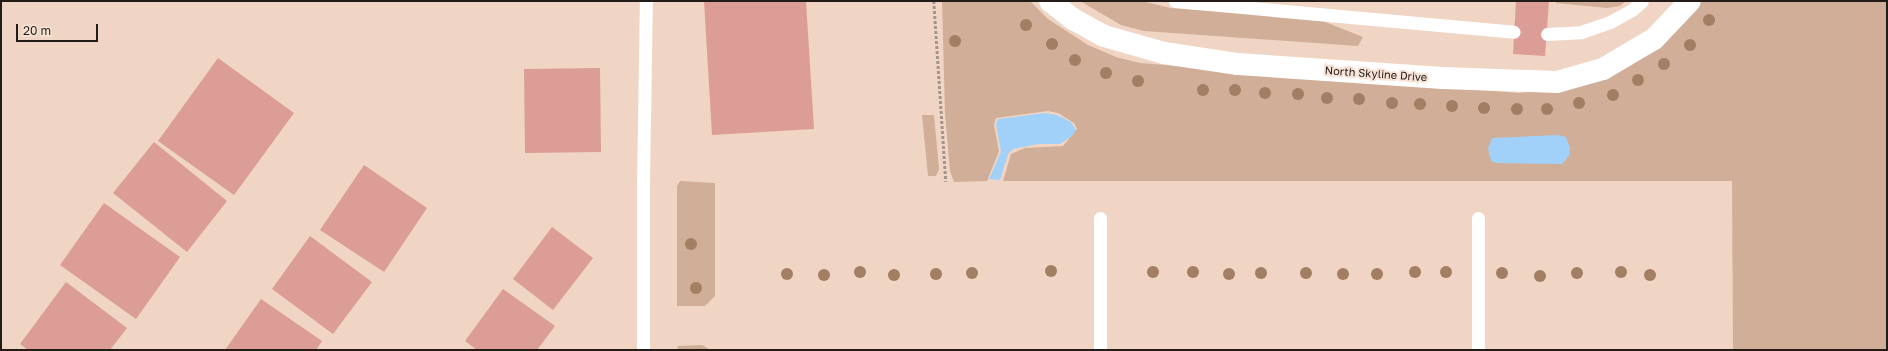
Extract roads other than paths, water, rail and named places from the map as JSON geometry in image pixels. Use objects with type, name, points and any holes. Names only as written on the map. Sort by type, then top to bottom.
[{"type":"main road","name":"North Skyline Drive","points":[[1050,1],[1073,19],[1104,36],[1186,56],[1246,65],[1443,78],[1557,82],[1603,69],[1654,39],[1690,1]]},
{"type":"lane","points":[[643,350],[643,183],[646,1]]},
{"type":"lane","points":[[1175,1],[1514,32]]},
{"type":"lane","points":[[1547,34],[1581,32],[1610,22],[1642,1]]},
{"type":"lane","points":[[1100,218],[1100,350]]},
{"type":"lane","points":[[1478,218],[1478,350]]},
{"type":"water","points":[[1045,113],[1057,115],[1071,122],[1076,130],[1072,136],[1060,144],[1038,144],[1013,149],[1008,154],[1000,180],[989,179],[1001,152],[996,124],[998,119]]},
{"type":"water","points":[[1559,135],[1566,137],[1570,148],[1569,156],[1562,164],[1499,163],[1492,162],[1490,157],[1488,149],[1492,138]]}]
